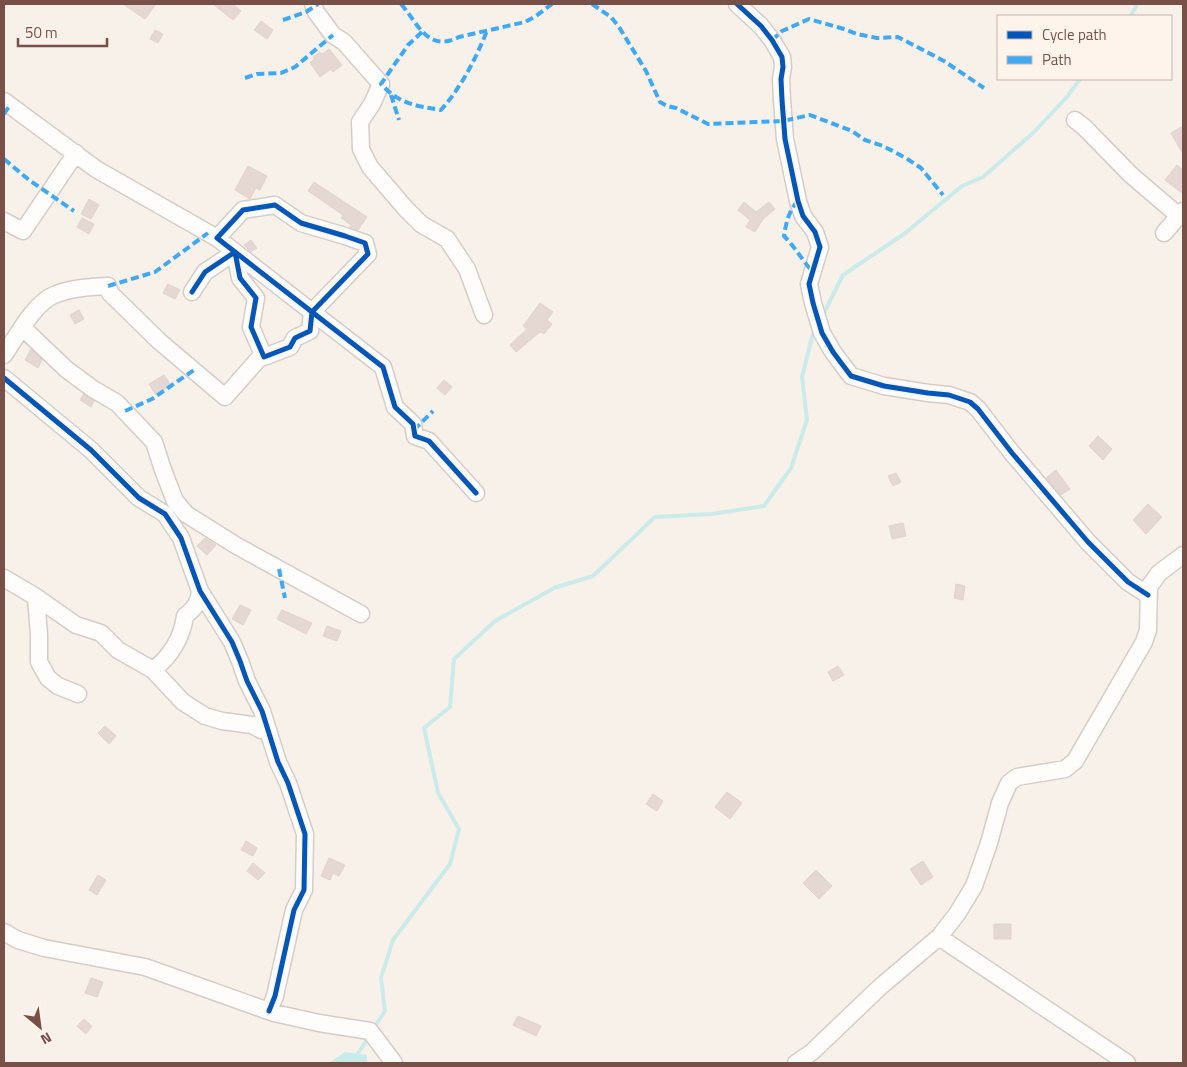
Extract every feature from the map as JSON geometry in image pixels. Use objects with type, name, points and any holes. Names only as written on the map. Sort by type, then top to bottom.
[{"type":"street","points":[[313,4],[316,12],[333,35],[344,42],[381,84],[372,104],[360,122],[360,149],[370,167],[406,209],[421,224],[447,239],[467,269],[484,316]]},
{"type":"street","points":[[737,4],[761,26],[782,57],[781,79],[785,139],[798,201],[803,216],[815,232],[820,247],[809,284],[812,303],[822,333],[833,352],[851,376],[884,386],[954,396],[970,402],[978,409],[1012,453],[1088,542],[1128,582],[1148,595]]},
{"type":"street","points":[[4,100],[96,169],[216,238],[383,367],[395,407],[413,424],[415,436],[429,441],[476,494]]},
{"type":"street","points":[[1075,120],[1131,174],[1181,214],[1164,233]]},
{"type":"street","points":[[4,221],[23,231],[76,153]]},
{"type":"street","points":[[216,238],[243,210],[274,206],[301,223],[346,236],[365,244],[368,254],[312,312],[310,331],[295,338],[290,347],[264,357],[251,327],[256,298],[240,278],[235,252]]},
{"type":"street","points":[[192,292],[205,272],[235,252]]},
{"type":"street","points":[[4,355],[35,309],[52,295],[83,288],[108,286],[110,293],[159,342],[225,397],[263,354]]},
{"type":"street","points":[[23,328],[66,368],[93,389],[118,403],[154,442],[175,501],[186,514],[237,546],[361,614]]},
{"type":"street","points":[[4,378],[91,450],[139,498],[165,514],[181,538],[200,591],[232,642],[247,681],[262,711],[278,762],[288,783],[305,834],[304,890],[294,910],[275,996],[269,1012]]},
{"type":"street","points":[[796,1063],[812,1052],[880,987],[939,937],[957,914],[974,886],[1000,803],[1009,783],[1017,776],[1066,769],[1079,756],[1104,708],[1144,642],[1148,630],[1149,587],[1159,573],[1183,555]]},
{"type":"street","points":[[4,578],[36,596],[76,625],[101,633],[118,650],[153,670],[183,702],[205,716],[222,721],[252,725],[261,730],[268,730]]},
{"type":"street","points":[[153,670],[165,660],[172,650],[184,626],[185,616],[195,608],[200,591]]},
{"type":"street","points":[[36,596],[40,635],[39,662],[48,678],[58,686],[78,694]]},
{"type":"street","points":[[4,932],[18,940],[44,948],[145,967],[269,1012],[319,1023],[370,1031],[394,1063]]},
{"type":"street","points":[[939,937],[1127,1063]]},
{"type":"water","points":[[345,1052],[367,1055],[367,1063],[329,1063]]},
{"type":"building","points":[[123,4],[156,4],[145,19]]},
{"type":"building","points":[[213,4],[233,4],[241,11],[233,20]]},
{"type":"building","points":[[261,21],[273,30],[267,39],[254,30]]},
{"type":"building","points":[[155,30],[163,34],[158,43],[150,39]]},
{"type":"building","points":[[329,49],[342,65],[333,72],[331,69],[320,77],[310,63],[314,59],[313,57]]},
{"type":"building","points":[[1183,126],[1183,154],[1171,133]]},
{"type":"building","points":[[1177,165],[1183,170],[1183,194],[1165,180]]},
{"type":"building","points":[[248,166],[267,176],[260,190],[256,188],[250,199],[235,190]]},
{"type":"building","points":[[314,182],[367,217],[358,230],[350,227],[351,225],[341,218],[343,215],[308,191]]},
{"type":"building","points":[[89,199],[99,205],[91,219],[81,214]]},
{"type":"building","points":[[744,202],[756,212],[769,202],[775,209],[763,219],[755,232],[746,227],[750,220],[738,210]]},
{"type":"building","points":[[82,218],[94,224],[89,234],[77,227]]},
{"type":"building","points":[[251,240],[257,248],[251,252],[244,245]]},
{"type":"building","points":[[168,284],[180,290],[175,299],[163,293]]},
{"type":"building","points":[[540,303],[553,312],[547,320],[552,324],[544,334],[540,332],[516,352],[510,345],[527,329],[523,326]]},
{"type":"building","points":[[79,310],[84,319],[75,324],[70,315]]},
{"type":"building","points":[[31,349],[42,360],[38,368],[25,360]]},
{"type":"building","points":[[164,375],[171,385],[156,395],[149,384]]},
{"type":"building","points":[[444,380],[452,387],[445,395],[437,388]]},
{"type":"building","points":[[84,394],[94,401],[91,407],[80,400]]},
{"type":"building","points":[[1098,436],[1112,449],[1103,460],[1089,446]]},
{"type":"building","points":[[1056,470],[1070,489],[1061,495],[1046,478]]},
{"type":"building","points":[[896,473],[901,482],[893,486],[888,476]]},
{"type":"building","points":[[1148,504],[1162,517],[1146,534],[1133,520]]},
{"type":"building","points":[[903,523],[906,536],[892,539],[889,526]]},
{"type":"building","points":[[205,538],[216,545],[207,555],[197,546]]},
{"type":"building","points":[[956,584],[965,586],[963,600],[954,598]]},
{"type":"building","points":[[240,605],[251,610],[243,625],[232,619]]},
{"type":"building","points":[[282,610],[312,623],[306,634],[277,619]]},
{"type":"building","points":[[327,626],[341,631],[337,641],[323,636]]},
{"type":"building","points":[[838,666],[844,675],[833,681],[828,672]]},
{"type":"building","points":[[105,726],[116,736],[109,744],[98,733]]},
{"type":"building","points":[[727,792],[742,803],[730,819],[715,807]]},
{"type":"building","points":[[653,794],[663,801],[657,811],[646,804]]},
{"type":"building","points":[[246,841],[257,848],[253,856],[241,850]]},
{"type":"building","points":[[329,858],[345,865],[339,876],[333,873],[330,880],[321,876]]},
{"type":"building","points":[[923,861],[933,877],[921,885],[910,869]]},
{"type":"building","points":[[253,863],[265,873],[258,880],[247,871]]},
{"type":"building","points":[[816,870],[832,886],[819,899],[803,883]]},
{"type":"building","points":[[98,875],[106,880],[97,895],[89,890]]},
{"type":"building","points":[[994,924],[1011,924],[1011,939],[994,939]]},
{"type":"building","points":[[91,978],[103,982],[97,997],[85,993]]},
{"type":"building","points":[[518,1016],[541,1026],[536,1036],[513,1025]]},
{"type":"building","points":[[84,1019],[92,1026],[86,1034],[77,1026]]},
{"type":"waterway","points":[[1132,15],[1137,4]]},
{"type":"waterway","points":[[823,315],[843,275],[904,234],[962,186],[983,177],[1033,133],[1067,97],[1079,80]]},
{"type":"waterway","points":[[373,1029],[385,1011],[381,978],[393,940],[450,864],[459,829],[438,793],[424,728],[450,707],[454,659],[495,621],[554,588],[593,576],[655,517],[712,514],[764,506],[791,468],[807,420],[802,377],[815,330]]},
{"type":"waterway","points":[[352,1063],[368,1038]]},
{"type":"marked path","points":[[283,20],[306,12],[318,4]]},
{"type":"marked path","points":[[401,4],[424,34],[431,39],[439,41],[448,41],[525,22],[552,4]]},
{"type":"marked path","points":[[592,4],[611,17],[619,27],[646,71],[660,102],[667,106],[676,108],[708,124],[783,121],[810,115],[852,131],[865,140],[883,146],[906,158],[921,168],[943,195]]},
{"type":"marked path","points":[[772,40],[782,31],[809,19],[857,34],[877,38],[898,37],[944,61],[984,88]]},
{"type":"marked path","points":[[422,32],[408,45],[381,84],[401,100],[441,110],[467,72],[487,31]]},
{"type":"marked path","points":[[245,78],[257,74],[281,73],[295,67],[333,35]]},
{"type":"marked path","points":[[391,95],[399,120]]},
{"type":"marked path","points":[[4,114],[10,105]]},
{"type":"marked path","points":[[4,159],[29,180],[74,211]]},
{"type":"marked path","points":[[798,201],[788,217],[784,236],[812,271]]},
{"type":"marked path","points":[[108,286],[155,272],[208,233]]},
{"type":"marked path","points":[[125,411],[152,399],[194,370]]},
{"type":"marked path","points":[[414,430],[433,411]]},
{"type":"marked path","points":[[279,569],[285,598]]},
{"type":"cycle path","points":[[737,4],[761,26],[782,57],[781,79],[785,139],[798,201],[803,216],[815,232],[820,247],[809,284],[822,333],[833,352],[851,376],[884,386],[949,395],[970,402],[978,409],[1012,453],[1088,542],[1128,582],[1148,595]]},
{"type":"cycle path","points":[[192,292],[205,272],[235,252],[240,278],[256,298],[251,327],[264,357],[290,347],[295,338],[310,331],[312,312],[217,238],[243,210],[275,205],[301,223],[365,243],[368,254],[312,312],[383,367],[395,407],[413,424],[415,436],[429,441],[476,493]]},
{"type":"cycle path","points":[[4,378],[91,450],[139,498],[165,514],[181,538],[200,591],[232,642],[247,681],[262,711],[278,762],[288,783],[305,834],[304,890],[294,910],[275,996],[269,1011]]}]
